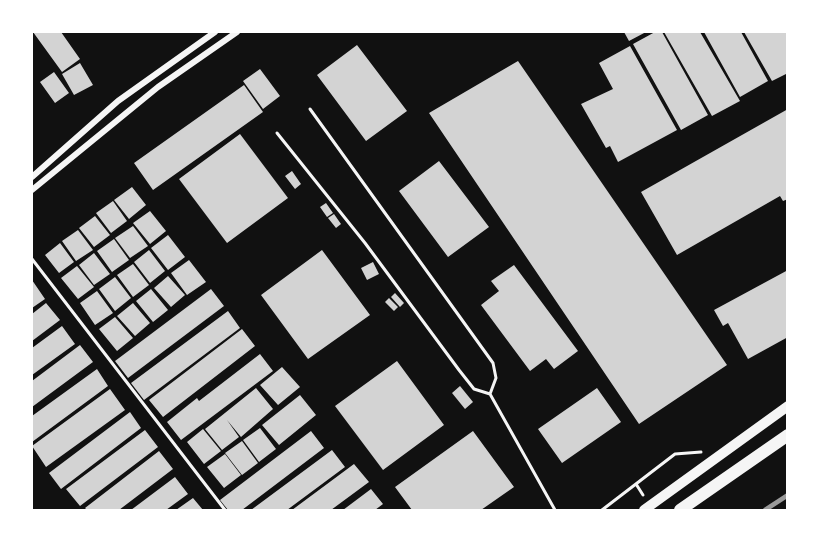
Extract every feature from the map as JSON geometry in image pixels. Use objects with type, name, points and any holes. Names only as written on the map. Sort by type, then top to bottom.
[{"type":"highway","points":[[680,510],[788,435]]},
{"type":"main road","points":[[644,510],[788,406]]},
{"type":"street","points":[[32,177],[118,101],[215,32]]},
{"type":"street","points":[[32,190],[158,87],[237,32]]},
{"type":"lane","points":[[310,109],[493,363],[496,378],[490,394]]},
{"type":"lane","points":[[277,133],[365,243],[474,389],[490,394],[555,510]]},
{"type":"lane","points":[[32,260],[225,510]]},
{"type":"path","points":[[602,510],[675,454]]},
{"type":"building","points":[[33,32],[61,32],[80,59],[62,72]]},
{"type":"building","points":[[624,32],[646,32],[629,41]]},
{"type":"building","points":[[655,32],[662,32],[708,115],[681,130],[633,44]]},
{"type":"building","points":[[664,32],[700,32],[740,101],[712,116]]},
{"type":"building","points":[[704,32],[741,32],[768,81],[740,97]]},
{"type":"building","points":[[744,32],[786,32],[788,73],[772,81]]},
{"type":"building","points":[[357,45],[407,111],[366,141],[317,75]]},
{"type":"building","points":[[630,46],[677,130],[618,162],[610,146],[606,148],[581,104],[613,89],[599,63]]},
{"type":"building","points":[[518,61],[727,365],[639,424],[429,113]]},
{"type":"building","points":[[80,63],[93,85],[74,95],[62,74]]},
{"type":"building","points":[[260,69],[280,96],[263,109],[243,81]]},
{"type":"building","points":[[54,72],[69,93],[55,103],[40,82]]},
{"type":"building","points":[[244,85],[263,112],[153,190],[134,163]]},
{"type":"building","points":[[788,109],[788,199],[783,201],[780,196],[677,255],[641,192]]},
{"type":"building","points":[[240,134],[288,198],[227,243],[179,179]]},
{"type":"building","points":[[439,161],[489,227],[448,257],[399,191]]},
{"type":"building","points":[[292,171],[301,184],[295,189],[285,176]]},
{"type":"building","points":[[132,187],[146,205],[129,219],[114,200]]},
{"type":"building","points":[[113,201],[127,221],[111,233],[96,213]]},
{"type":"building","points":[[326,203],[333,213],[327,217],[320,207]]},
{"type":"building","points":[[150,211],[166,231],[150,244],[133,223]]},
{"type":"building","points":[[334,214],[341,224],[336,228],[328,218]]},
{"type":"building","points":[[95,216],[110,235],[94,247],[79,228]]},
{"type":"building","points":[[133,226],[148,246],[130,258],[115,238]]},
{"type":"building","points":[[78,230],[93,250],[76,261],[62,241]]},
{"type":"building","points":[[168,235],[185,257],[168,270],[151,248]]},
{"type":"building","points":[[114,239],[129,260],[112,272],[97,251]]},
{"type":"building","points":[[60,243],[74,262],[59,273],[45,255]]},
{"type":"building","points":[[149,250],[165,271],[150,283],[134,262]]},
{"type":"building","points":[[322,250],[370,315],[308,359],[261,295]]},
{"type":"building","points":[[94,253],[110,274],[94,285],[79,265]]},
{"type":"building","points":[[189,260],[206,282],[187,295],[171,273]]},
{"type":"building","points":[[373,262],[379,274],[367,280],[361,268]]},
{"type":"building","points":[[133,264],[149,285],[133,297],[117,275]]},
{"type":"building","points":[[514,265],[578,351],[554,369],[546,359],[530,371],[481,305],[499,291],[491,281]]},
{"type":"building","points":[[77,266],[94,287],[78,299],[61,278]]},
{"type":"building","points":[[788,270],[788,337],[748,359],[728,323],[723,326],[714,310]]},
{"type":"building","points":[[168,276],[185,295],[171,307],[154,288]]},
{"type":"building","points":[[115,277],[131,298],[115,311],[99,289]]},
{"type":"building","points":[[32,280],[45,299],[32,308]]},
{"type":"building","points":[[151,289],[168,310],[153,322],[136,301]]},
{"type":"building","points":[[211,289],[224,306],[128,378],[115,361]]},
{"type":"building","points":[[97,291],[113,313],[95,325],[80,303]]},
{"type":"building","points":[[395,293],[404,303],[400,307],[391,297]]},
{"type":"building","points":[[389,298],[398,307],[394,311],[385,302]]},
{"type":"building","points":[[46,303],[60,320],[32,341],[32,314]]},
{"type":"building","points":[[133,303],[150,323],[135,336],[117,316]]},
{"type":"building","points":[[228,311],[240,328],[144,400],[131,383]]},
{"type":"building","points":[[115,317],[133,338],[117,351],[99,329]]},
{"type":"building","points":[[62,326],[75,344],[32,375],[32,348]]},
{"type":"building","points":[[242,329],[255,346],[163,417],[149,400]]},
{"type":"building","points":[[80,345],[93,362],[32,407],[32,381]]},
{"type":"building","points":[[260,354],[273,371],[181,440],[167,422],[197,398],[199,401]]},
{"type":"building","points":[[397,361],[444,425],[383,470],[335,406]]},
{"type":"building","points":[[282,367],[300,387],[278,405],[260,385]]},
{"type":"building","points":[[97,369],[108,386],[32,442],[32,416]]},
{"type":"building","points":[[460,386],[473,402],[465,409],[452,393]]},
{"type":"building","points":[[256,388],[273,409],[241,437],[227,420],[239,437],[222,450],[205,429]]},
{"type":"building","points":[[597,388],[621,422],[562,463],[538,429]]},
{"type":"building","points":[[110,389],[125,410],[46,467],[32,446]]},
{"type":"building","points":[[300,395],[316,415],[279,445],[262,425]]},
{"type":"building","points":[[130,412],[141,428],[61,489],[49,473]]},
{"type":"building","points":[[260,428],[276,449],[259,462],[243,440]]},
{"type":"building","points":[[203,429],[221,451],[204,464],[187,442]]},
{"type":"building","points":[[145,430],[158,447],[80,506],[66,489]]},
{"type":"building","points":[[311,431],[324,448],[242,510],[228,510],[220,500]]},
{"type":"building","points":[[473,431],[514,487],[481,510],[412,510],[395,487]]},
{"type":"building","points":[[242,441],[258,463],[242,475],[225,453]]},
{"type":"building","points":[[332,450],[345,467],[287,510],[251,510]]},
{"type":"building","points":[[159,451],[173,469],[119,510],[87,510],[85,508]]},
{"type":"building","points":[[225,454],[241,475],[224,488],[207,467]]},
{"type":"building","points":[[354,464],[369,482],[331,510],[292,510]]},
{"type":"building","points":[[175,477],[188,494],[166,510],[131,510]]},
{"type":"building","points":[[371,489],[383,504],[375,510],[343,510]]},
{"type":"building","points":[[193,498],[203,510],[176,510]]},
{"type":"railway","points":[[765,510],[788,495]]}]
